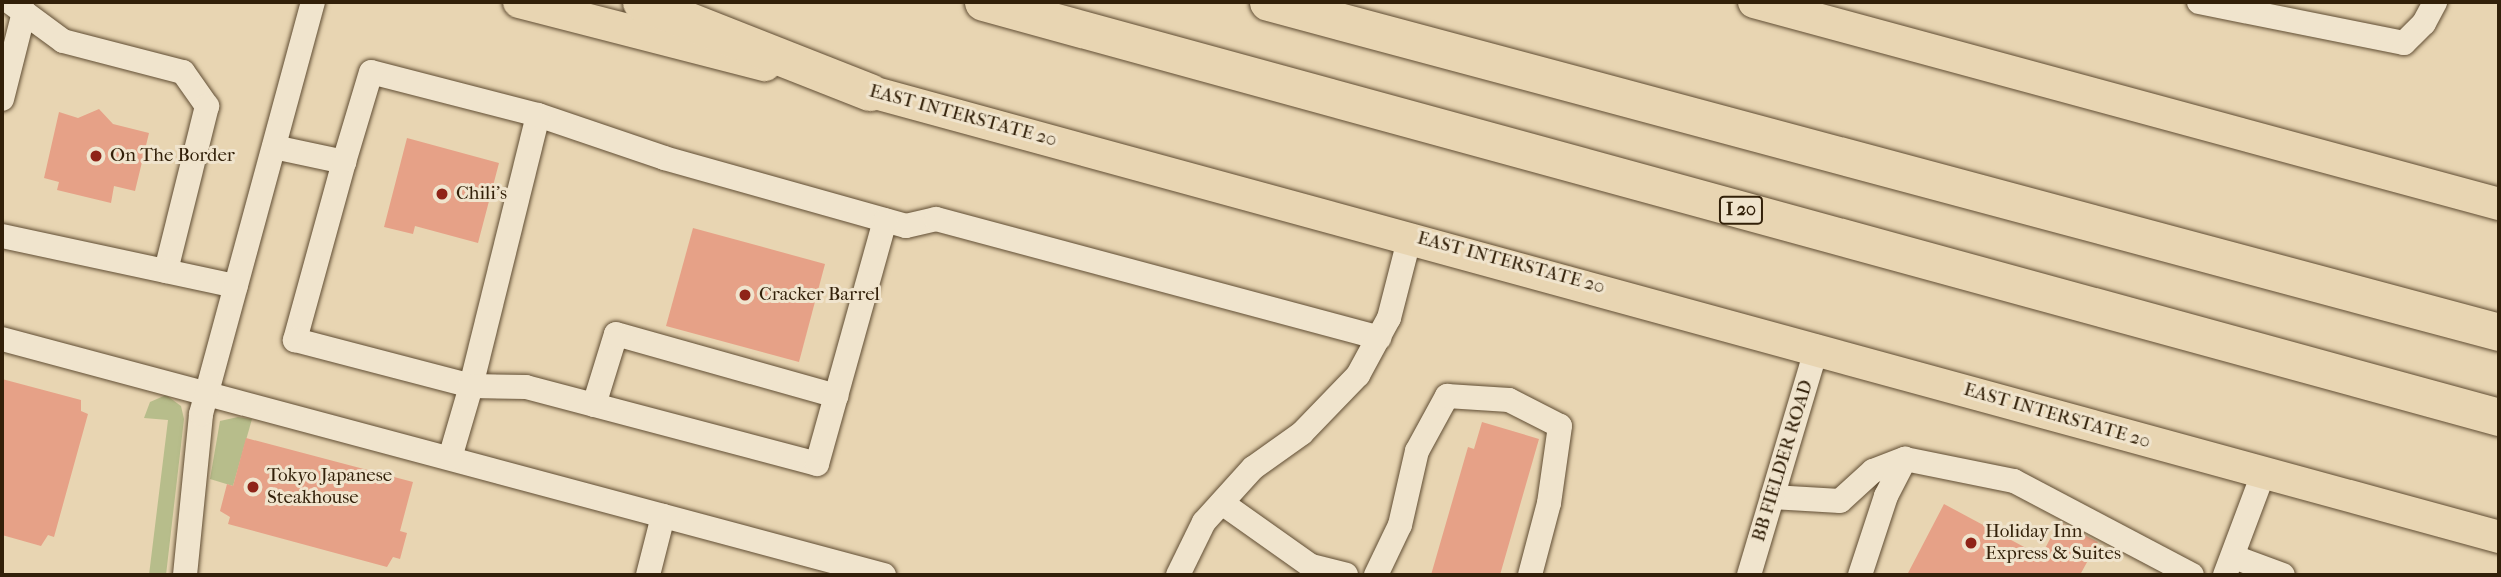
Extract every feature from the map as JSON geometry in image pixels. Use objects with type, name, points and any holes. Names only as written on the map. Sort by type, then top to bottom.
[{"type":"highway","points":[[641,2],[870,92]]},
{"type":"highway","name":"I 20","points":[[983,2],[2499,417]]},
{"type":"highway","points":[[1268,2],[2499,332]]},
{"type":"main road","name":"EAST INTERSTATE 20","points":[[519,2],[870,92],[1410,236],[1817,347],[2263,474],[2499,537]]},
{"type":"main road","points":[[1754,2],[1813,9],[2499,204]]},
{"type":"street","points":[[185,575],[207,393],[313,2]]},
{"type":"street","points":[[2199,2],[2404,43],[2424,23],[2435,2]]},
{"type":"street","points":[[2,99],[17,7],[63,41],[183,72],[206,106],[166,271]]},
{"type":"street","points":[[885,220],[817,464],[526,387],[471,386],[295,341],[371,72],[538,116],[664,158],[885,220],[906,226],[936,219],[1380,338]]},
{"type":"street","points":[[450,458],[471,386],[538,116]]},
{"type":"street","points":[[274,147],[344,162]]},
{"type":"street","points":[[2,236],[236,286]]},
{"type":"street","points":[[1178,575],[1204,522],[1253,468],[1332,405],[1358,374],[1380,338],[1398,290],[1410,236]]},
{"type":"street","points":[[594,405],[616,334],[836,396]]},
{"type":"street","points":[[2,339],[884,575]]},
{"type":"street","name":"BB FIELDER ROAD","points":[[1749,575],[1817,347]]},
{"type":"street","points":[[1376,575],[1400,525],[1416,451],[1447,396],[1509,400],[1560,426],[1549,503],[1530,575]]},
{"type":"street","points":[[1772,497],[1840,501],[1874,471],[1905,459],[2014,481],[2192,575]]},
{"type":"street","points":[[1860,575],[1886,496],[1905,459]]},
{"type":"street","points":[[2263,474],[2229,566],[2283,575]]},
{"type":"street","points":[[1222,503],[1311,566],[1346,575]]},
{"type":"street","points":[[648,575],[663,516]]},
{"type":"green space","points":[[166,395],[181,406],[184,419],[166,575],[149,575],[168,420],[144,418],[150,402]]},
{"type":"green space","points":[[238,417],[252,419],[233,486],[210,479],[220,421]]},
{"type":"building","name":"On The Border","points":[[99,109],[113,124],[149,133],[135,191],[114,186],[111,203],[57,190],[59,182],[44,178],[59,112],[78,118]]},
{"type":"building","name":"Chili's","points":[[407,138],[499,163],[478,243],[415,226],[413,234],[384,227]]},
{"type":"building","name":"Cracker Barrel","points":[[693,228],[825,264],[799,362],[666,326]]},
{"type":"building","points":[[2,379],[81,400],[81,411],[88,414],[54,537],[48,535],[41,546],[2,535]]},
{"type":"building","points":[[1482,422],[1539,439],[1500,575],[1431,575],[1468,447],[1474,449]]},
{"type":"building","points":[[246,438],[413,482],[400,531],[407,533],[400,559],[393,557],[387,567],[228,524],[230,517],[220,511],[227,484],[233,486]]},
{"type":"building","name":"Holiday Inn Express & Suites","points":[[1944,504],[2041,556],[2059,522],[2098,542],[2080,575],[1907,575]]},
{"type":"place","name":"On The Border","points":[[96,156]]},
{"type":"place","name":"Chili's","points":[[442,194]]},
{"type":"place","name":"Cracker Barrel","points":[[745,295]]},
{"type":"place","name":"Tokyo Japanese Steakhouse","points":[[253,487]]},
{"type":"place","name":"Holiday Inn Express & Suites","points":[[1971,543]]}]
